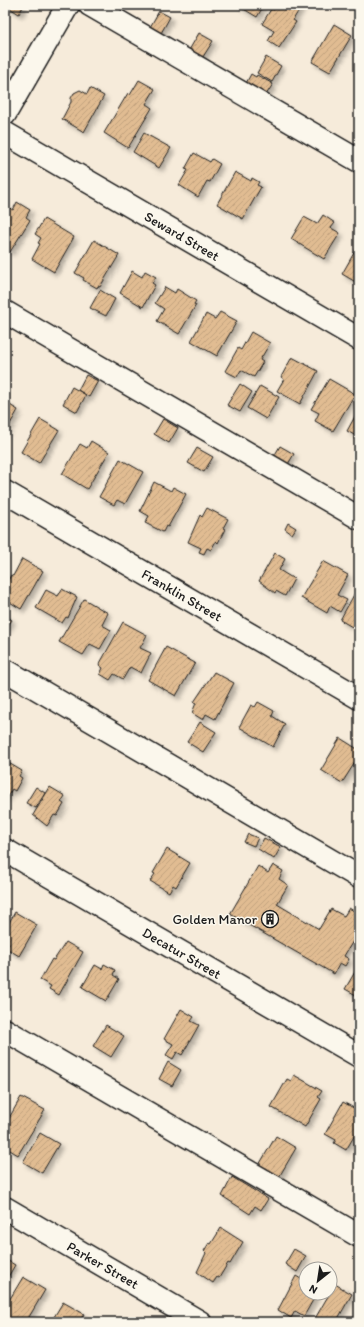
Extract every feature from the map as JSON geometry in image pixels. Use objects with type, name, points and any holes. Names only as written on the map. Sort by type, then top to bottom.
[{"type":"street","points":[[5,114],[68,5]]},
{"type":"street","points":[[90,5],[359,161]]},
{"type":"street","name":"Seward Street","points":[[5,133],[359,339]]},
{"type":"street","points":[[5,312],[359,518]]},
{"type":"street","name":"Franklin Street","points":[[5,492],[359,698]]},
{"type":"street","points":[[5,670],[359,877]]},
{"type":"street","name":"Decatur Street","points":[[5,850],[359,1056]]},
{"type":"street","points":[[5,1030],[359,1236]]},
{"type":"street","name":"Parker Street","points":[[5,1208],[200,1322]]},
{"type":"building","points":[[5,5],[24,5],[19,14]]},
{"type":"building","points":[[237,5],[264,5],[257,17]]},
{"type":"building","points":[[277,5],[302,5],[293,20],[296,22],[279,48],[268,41],[274,31],[262,24],[271,9],[274,10]]},
{"type":"building","points":[[159,11],[170,17],[160,35],[149,29]]},
{"type":"building","points":[[334,24],[352,35],[330,72],[312,62]]},
{"type":"building","points":[[199,33],[213,41],[201,60],[188,52]]},
{"type":"building","points":[[266,57],[281,66],[272,82],[257,73]]},
{"type":"building","points":[[251,74],[256,77],[257,75],[273,84],[264,98],[244,87]]},
{"type":"building","points":[[139,80],[155,89],[146,104],[152,108],[128,148],[104,133],[128,93],[130,95]]},
{"type":"building","points":[[90,88],[104,96],[84,132],[62,119],[74,93],[80,90],[87,94]]},
{"type":"building","points":[[144,133],[171,148],[159,168],[133,152]]},
{"type":"building","points":[[194,153],[210,162],[212,159],[220,164],[210,182],[207,181],[198,197],[179,185],[188,170],[185,169]]},
{"type":"building","points":[[235,172],[251,181],[252,178],[259,182],[257,185],[261,187],[243,219],[217,204]]},
{"type":"building","points":[[17,202],[30,210],[26,217],[30,220],[10,252],[5,249],[5,213],[8,207],[13,210]]},
{"type":"building","points":[[323,215],[335,223],[331,228],[340,233],[324,259],[291,239],[304,217],[317,224]]},
{"type":"building","points":[[44,219],[74,237],[54,272],[32,259],[40,244],[38,243],[41,238],[35,234]]},
{"type":"building","points":[[94,240],[119,255],[100,287],[98,286],[97,288],[83,280],[84,278],[75,273]]},
{"type":"building","points":[[359,244],[359,284],[342,274]]},
{"type":"building","points":[[132,271],[142,277],[145,271],[156,277],[152,283],[155,285],[143,307],[120,293]]},
{"type":"building","points":[[165,287],[175,293],[177,289],[196,301],[194,304],[196,305],[179,334],[157,321],[164,309],[155,303]]},
{"type":"building","points":[[100,290],[115,299],[106,316],[90,308]]},
{"type":"building","points":[[220,312],[237,321],[217,356],[191,341],[206,314],[215,319]]},
{"type":"building","points":[[251,332],[270,343],[260,360],[263,362],[254,377],[241,370],[237,377],[225,371],[238,348],[241,350]]},
{"type":"building","points":[[292,357],[318,371],[300,404],[277,391],[284,379],[281,377]]},
{"type":"building","points":[[86,375],[98,381],[89,397],[78,390]]},
{"type":"building","points":[[329,379],[355,394],[333,431],[315,421],[319,413],[311,409]]},
{"type":"building","points":[[240,384],[252,392],[240,412],[227,405]]},
{"type":"building","points":[[260,386],[279,397],[266,419],[247,408]]},
{"type":"building","points":[[72,387],[86,395],[77,412],[63,404]]},
{"type":"building","points":[[5,402],[18,410],[5,433]]},
{"type":"building","points":[[359,409],[359,442],[354,439],[356,436],[347,431]]},
{"type":"building","points":[[40,419],[59,430],[39,463],[21,452]]},
{"type":"building","points":[[163,419],[178,428],[169,443],[154,434]]},
{"type":"building","points":[[91,441],[109,452],[87,489],[62,474],[80,444],[87,448]]},
{"type":"building","points":[[280,446],[294,454],[284,471],[270,463]]},
{"type":"building","points":[[197,448],[213,457],[204,472],[188,463]]},
{"type":"building","points":[[120,459],[143,472],[125,504],[117,500],[114,505],[99,497]]},
{"type":"building","points":[[154,482],[171,491],[173,487],[186,494],[168,527],[166,526],[163,532],[145,523],[149,516],[140,511]]},
{"type":"building","points":[[207,508],[228,519],[218,543],[216,541],[211,550],[207,548],[204,554],[199,552],[201,548],[188,542],[200,515],[202,517]]},
{"type":"building","points":[[288,523],[296,528],[292,534],[285,529]]},
{"type":"building","points":[[275,553],[285,559],[279,570],[294,579],[285,596],[276,591],[275,593],[259,581]]},
{"type":"building","points":[[22,559],[43,571],[21,609],[5,599],[5,590],[8,585],[6,584],[11,575],[13,576]]},
{"type":"building","points":[[323,561],[348,575],[337,595],[347,600],[340,612],[330,606],[327,613],[301,598]]},
{"type":"building","points":[[62,589],[77,597],[68,618],[66,617],[62,623],[36,608],[46,590],[58,596]]},
{"type":"building","points":[[356,591],[359,592],[359,631],[340,620]]},
{"type":"building","points":[[84,599],[108,613],[102,625],[111,630],[100,649],[90,644],[83,655],[59,642]]},
{"type":"building","points":[[5,615],[12,620],[5,630]]},
{"type":"building","points":[[123,622],[147,635],[140,648],[151,653],[141,673],[130,667],[123,679],[114,674],[110,680],[100,674],[103,668],[99,665]]},
{"type":"building","points":[[166,647],[195,663],[176,696],[148,680]]},
{"type":"building","points":[[214,672],[234,683],[215,719],[206,714],[203,720],[192,713],[196,703],[194,702]]},
{"type":"building","points":[[258,702],[274,711],[272,716],[285,724],[273,747],[239,727],[251,705],[255,707]]},
{"type":"building","points":[[200,722],[216,732],[203,752],[187,742]]},
{"type":"building","points":[[340,738],[359,750],[359,756],[342,783],[321,770]]},
{"type":"building","points":[[7,762],[22,771],[19,776],[22,778],[15,791],[12,789],[6,799],[5,767]]},
{"type":"building","points":[[36,787],[45,793],[36,808],[26,803]]},
{"type":"building","points":[[50,787],[65,796],[61,802],[64,804],[57,816],[54,815],[47,826],[33,815]]},
{"type":"building","points":[[248,834],[258,838],[254,846],[244,842]]},
{"type":"building","points":[[264,838],[281,847],[274,859],[258,849]]},
{"type":"building","points":[[167,849],[190,863],[176,887],[173,885],[169,892],[150,881]]},
{"type":"building","name":"Golden Manor","points":[[273,865],[283,871],[279,879],[288,885],[277,904],[319,929],[331,909],[344,916],[349,908],[359,914],[357,924],[359,925],[359,931],[344,956],[349,959],[345,966],[340,963],[334,974],[230,914],[258,866],[268,873]]},
{"type":"building","points":[[15,912],[37,925],[19,956],[6,948],[9,944],[5,941],[5,930]]},
{"type":"building","points":[[66,942],[83,952],[59,995],[49,989],[51,986],[40,980],[52,959],[54,960]]},
{"type":"building","points":[[104,964],[115,970],[113,975],[119,979],[106,1001],[82,987],[95,965],[102,969]]},
{"type":"building","points":[[359,965],[359,999],[357,998],[358,996],[345,989]]},
{"type":"building","points":[[181,1009],[194,1017],[191,1021],[199,1025],[182,1055],[177,1052],[173,1059],[166,1055],[173,1044],[164,1039]]},
{"type":"building","points":[[106,1025],[124,1036],[111,1057],[93,1046]]},
{"type":"building","points":[[168,1062],[181,1070],[172,1086],[159,1079]]},
{"type":"building","points":[[294,1075],[322,1091],[318,1097],[321,1099],[305,1127],[271,1107],[287,1079],[291,1081]]},
{"type":"building","points":[[21,1097],[45,1110],[18,1155],[5,1147],[5,1125]]},
{"type":"building","points":[[343,1102],[359,1111],[359,1128],[346,1150],[334,1143],[336,1140],[325,1134]]},
{"type":"building","points":[[40,1133],[59,1144],[42,1173],[23,1162]]},
{"type":"building","points":[[276,1136],[296,1148],[279,1177],[259,1165]]},
{"type":"building","points":[[232,1177],[268,1199],[261,1210],[255,1206],[250,1214],[222,1196]]},
{"type":"building","points":[[221,1228],[243,1242],[230,1264],[228,1263],[219,1278],[217,1277],[213,1283],[197,1272],[206,1253],[204,1251],[209,1243],[211,1244]]},
{"type":"building","points":[[294,1249],[306,1256],[303,1261],[298,1261],[297,1272],[285,1264]]},
{"type":"building","points":[[5,1259],[15,1265],[5,1282]]},
{"type":"building","points":[[296,1276],[298,1277],[298,1301],[312,1301],[304,1316],[295,1311],[291,1318],[278,1310]]},
{"type":"building","points":[[23,1277],[45,1290],[26,1322],[9,1322],[5,1319],[5,1307]]},
{"type":"building","points":[[338,1286],[352,1294],[336,1322],[313,1322],[325,1301],[338,1301]]},
{"type":"building","points":[[63,1302],[84,1314],[80,1322],[51,1322]]},
{"type":"place","name":"Golden Manor","points":[[270,919]]}]
